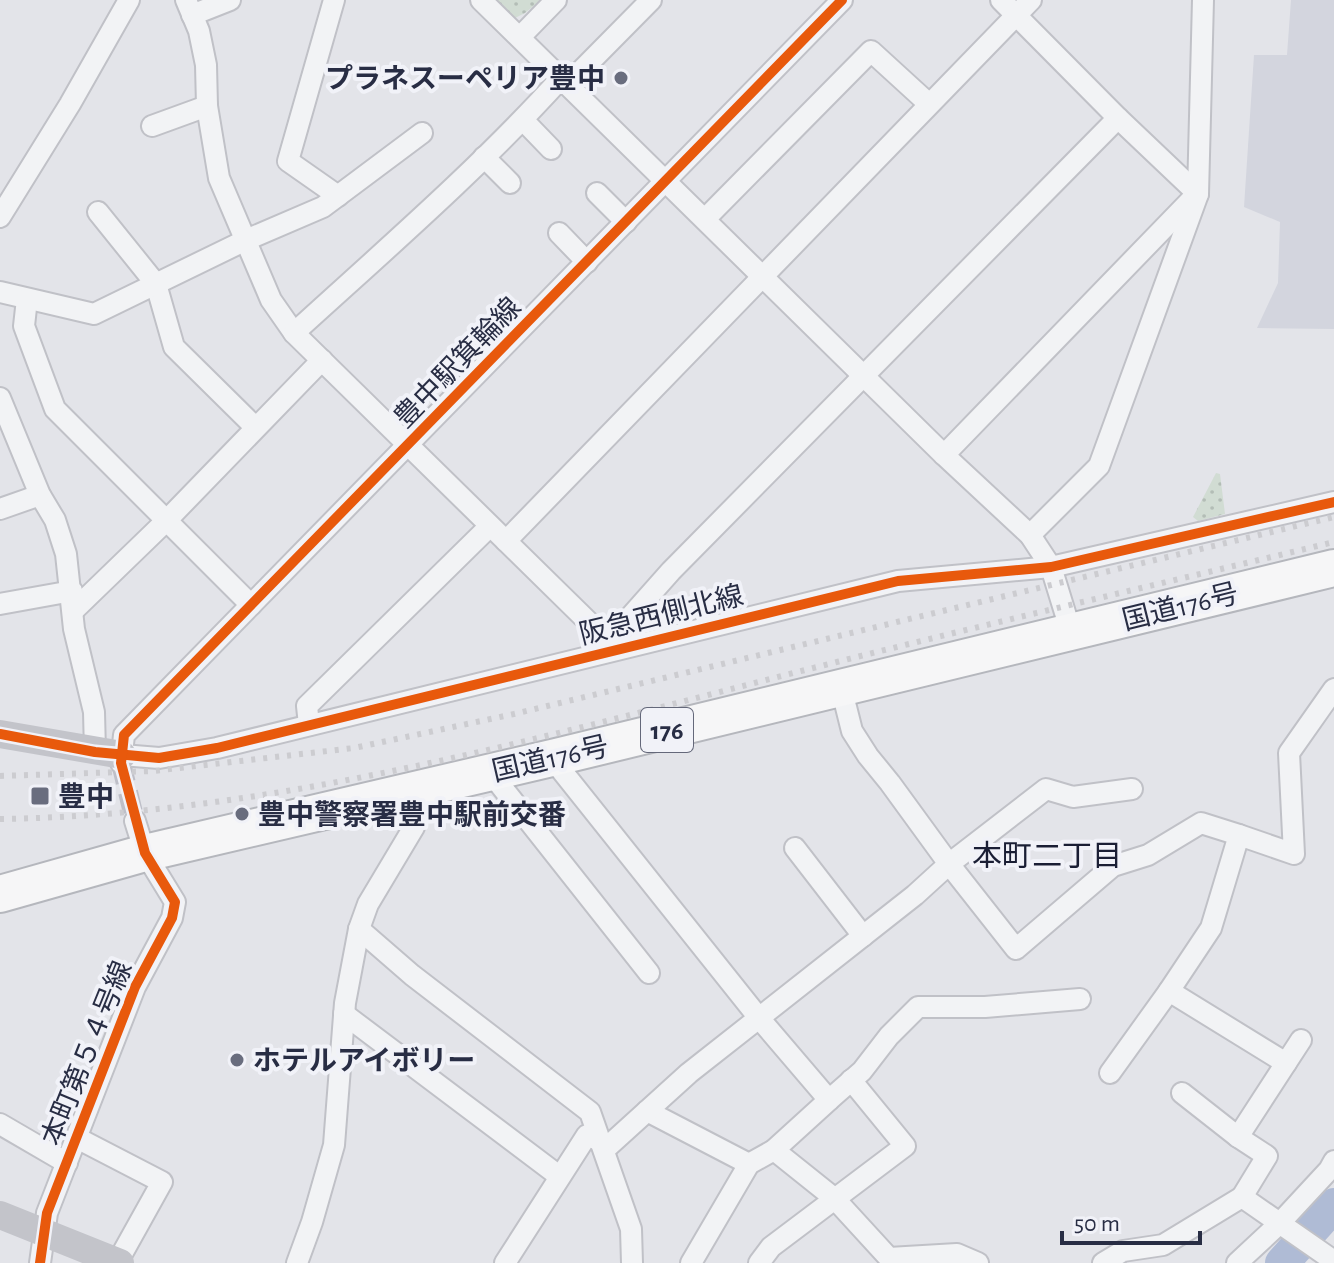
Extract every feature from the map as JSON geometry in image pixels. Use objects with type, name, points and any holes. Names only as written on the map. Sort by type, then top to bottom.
[{"type":"highway","name":"国道176号","points":[[0,894],[140,837],[423,788],[1334,568]]},
{"type":"street","points":[[0,217],[70,104],[129,0]]},
{"type":"street","points":[[230,0],[189,8],[199,31],[206,65],[207,106],[219,178],[271,300],[294,333],[616,649]]},
{"type":"street","points":[[334,0],[288,161],[338,196]]},
{"type":"street","points":[[481,0],[865,374],[944,455],[1030,535],[1051,567],[1071,632]]},
{"type":"street","points":[[520,37],[556,0]]},
{"type":"street","points":[[294,333],[651,0]]},
{"type":"street","points":[[1001,0],[1198,194]]},
{"type":"street","points":[[506,541],[1031,0]]},
{"type":"street","points":[[1030,535],[1099,466],[1198,194],[1203,0]]},
{"type":"street","name":"豊中駅箕輪線","points":[[113,756],[124,735],[410,445],[834,3]]},
{"type":"street","points":[[706,218],[871,51],[929,104]]},
{"type":"street","points":[[152,126],[207,106]]},
{"type":"street","points":[[616,649],[616,633],[671,571],[1118,118]]},
{"type":"street","points":[[523,120],[551,149]]},
{"type":"street","points":[[0,292],[94,314],[246,240],[323,207],[422,133]]},
{"type":"street","points":[[484,157],[510,183]]},
{"type":"street","points":[[597,193],[626,222]]},
{"type":"street","points":[[944,455],[1198,194]]},
{"type":"street","points":[[98,212],[156,284],[174,347],[255,427]]},
{"type":"street","points":[[559,233],[587,262]]},
{"type":"street","points":[[27,299],[24,326],[55,409],[251,605]]},
{"type":"street","points":[[0,604],[73,601],[166,521],[322,360]]},
{"type":"street","points":[[0,398],[40,495],[55,520],[66,554],[74,629],[94,712],[113,756]]},
{"type":"street","points":[[0,509],[40,495]]},
{"type":"street","name":"阪急西側北線","points":[[0,733],[113,756],[159,758],[217,748],[898,581],[1051,567],[1334,502]]},
{"type":"street","points":[[309,725],[307,706],[490,526]]},
{"type":"street","points":[[841,687],[852,731],[868,756],[1016,949],[1113,866],[1148,855],[1201,823],[1294,854],[1289,753],[1334,689]]},
{"type":"street","points":[[0,722],[0,733]]},
{"type":"street","points":[[556,757],[562,771],[759,1018],[829,1100]]},
{"type":"street","points":[[490,772],[649,973]]},
{"type":"street","points":[[297,1263],[334,1145],[344,1014],[359,929],[368,904],[414,827],[423,788]]},
{"type":"street","points":[[603,1146],[689,1073],[1046,789],[1073,797],[1132,789]]},
{"type":"street","points":[[1110,1073],[1211,928],[1239,835]]},
{"type":"street","name":"本町第５４号線","points":[[40,1263],[47,1213],[135,987],[172,918],[175,902],[140,837]]},
{"type":"street","points":[[795,848],[863,936]]},
{"type":"street","points":[[359,929],[412,975],[590,1112],[631,1229],[632,1263]]},
{"type":"street","points":[[1169,991],[1286,1063]]},
{"type":"street","points":[[691,1263],[749,1164],[774,1150],[851,1080],[918,1007],[985,1007],[1080,999]]},
{"type":"street","points":[[344,1014],[559,1176]]},
{"type":"street","points":[[1238,1137],[1301,1040]]},
{"type":"street","points":[[766,1260],[771,1247],[905,1146],[851,1080]]},
{"type":"street","points":[[1103,1263],[1123,1251],[1163,1245],[1242,1197],[1267,1156],[1182,1093]]},
{"type":"street","points":[[647,1111],[749,1164]]},
{"type":"street","points":[[0,1124],[67,1163]]},
{"type":"street","points":[[505,1263],[587,1135],[603,1146]]},
{"type":"street","points":[[0,1215],[119,1262],[162,1182],[77,1138]]},
{"type":"street","points":[[774,1150],[834,1198],[889,1258],[957,1254],[978,1263]]},
{"type":"street","points":[[1237,1263],[1279,1224],[1334,1161]]},
{"type":"street","points":[[1242,1197],[1334,1261]]},
{"type":"shaded area","points":[[487,0],[541,0],[509,21]]},
{"type":"shaded area","points":[[1291,0],[1334,0],[1334,329],[1257,328],[1278,283],[1280,222],[1244,207],[1254,55],[1287,55]]},
{"type":"shaded area","points":[[1216,473],[1220,474],[1225,514],[1198,521],[1193,517]]},
{"type":"waterway","points":[[1282,1263],[1334,1205]]},
{"type":"tunnel","points":[[121,763],[135,821]]},
{"type":"railway","points":[[0,776],[153,771],[354,748],[514,714],[1334,517]]},
{"type":"railway","points":[[0,819],[99,814],[197,804],[294,790],[391,771],[583,727],[1334,542]]},
{"type":"cycle path","points":[[40,1263],[47,1213],[135,987],[172,918],[175,902],[145,853],[121,763],[124,735],[842,0]]},
{"type":"cycle path","points":[[0,734],[95,752],[159,758],[217,748],[898,581],[1051,567],[1334,502]]},
{"type":"place","name":"プラネスーペリア豊中","points":[[621,78]]},
{"type":"place","name":"豊中","points":[[40,796]]},
{"type":"place","name":"豊中警察署豊中駅前交番","points":[[242,814]]},
{"type":"place","name":"ホテルアイボリー","points":[[237,1060]]},
{"type":"district","name":"本町二丁目","points":[[1047,856]]}]
